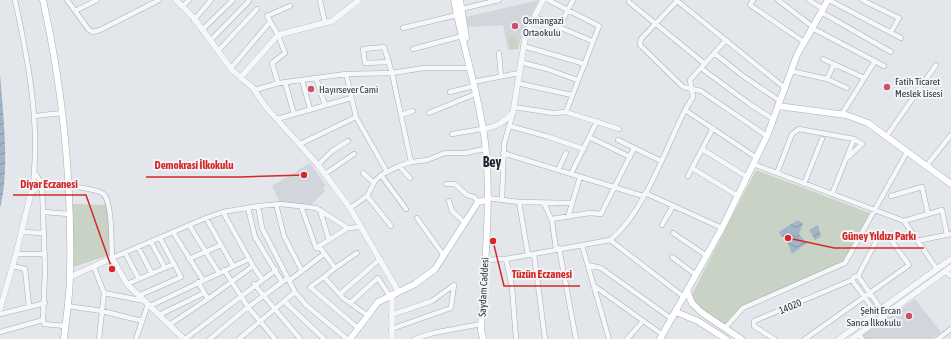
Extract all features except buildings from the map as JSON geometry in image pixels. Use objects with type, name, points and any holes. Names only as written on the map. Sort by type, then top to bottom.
[{"type":"main road","points":[[43,0],[49,26],[62,113],[68,185],[70,277],[64,339]]},
{"type":"main road","points":[[454,0],[470,68]]},
{"type":"main road","points":[[460,0],[470,68]]},
{"type":"main road","points":[[661,337],[722,228],[757,158],[804,42],[828,0]]},
{"type":"main road","name":"Saydam Caddesi","points":[[470,68],[485,149],[487,199],[481,324],[483,339]]},
{"type":"main road","points":[[779,104],[842,114],[868,123],[951,184]]},
{"type":"main road","points":[[350,339],[378,302],[393,293],[415,284],[435,269],[478,202],[487,199]]},
{"type":"main road","points":[[687,291],[692,303],[701,312],[741,339]]},
{"type":"main road","points":[[676,312],[698,321],[726,339]]},
{"type":"street","points":[[0,309],[22,232],[32,193],[35,173],[35,116],[27,53],[15,0]]},
{"type":"street","points":[[67,0],[89,30],[93,32],[100,30],[159,0]]},
{"type":"street","points":[[75,11],[97,0]]},
{"type":"street","points":[[176,0],[194,20],[231,68],[255,90],[265,106],[318,165],[350,208],[380,259],[393,293],[391,315],[392,339]]},
{"type":"street","points":[[182,7],[189,0]]},
{"type":"street","points":[[194,20],[211,0]]},
{"type":"street","points":[[202,30],[233,0]]},
{"type":"street","points":[[320,0],[325,24]]},
{"type":"street","points":[[241,77],[278,35],[325,24],[342,15],[360,0]]},
{"type":"street","points":[[461,9],[499,0]]},
{"type":"street","points":[[502,200],[504,153],[518,82],[523,46],[526,33],[543,0]]},
{"type":"street","points":[[548,0],[599,26],[566,112]]},
{"type":"street","points":[[559,27],[573,0]]},
{"type":"street","points":[[766,136],[701,91],[692,90],[681,86],[640,45],[641,39],[676,0],[785,88]]},
{"type":"street","points":[[753,0],[750,5],[804,42]]},
{"type":"street","points":[[778,0],[813,28],[884,66]]},
{"type":"street","points":[[810,0],[822,11],[891,52]]},
{"type":"street","points":[[828,0],[901,38]]},
{"type":"street","points":[[862,0],[899,18],[891,32]]},
{"type":"street","points":[[210,41],[250,1]]},
{"type":"street","points":[[629,2],[656,23],[703,66],[751,105],[773,119]]},
{"type":"street","points":[[278,83],[272,64],[285,53],[278,35],[267,16],[290,6]]},
{"type":"street","points":[[218,51],[257,9]]},
{"type":"street","points":[[403,28],[457,15]]},
{"type":"street","points":[[534,17],[592,41]]},
{"type":"street","points":[[231,68],[270,22]]},
{"type":"street","points":[[413,49],[462,36]]},
{"type":"street","points":[[484,260],[506,259],[610,240],[621,231],[644,194],[685,110],[693,97],[690,81],[726,40]]},
{"type":"street","points":[[523,46],[585,64]]},
{"type":"street","points":[[389,62],[365,63],[363,49],[384,47],[389,62],[392,73],[411,162]]},
{"type":"street","points":[[499,53],[501,76]]},
{"type":"street","points":[[714,53],[779,104]]},
{"type":"street","points":[[824,59],[864,78]]},
{"type":"street","points":[[842,114],[875,61]]},
{"type":"street","points":[[520,62],[547,68],[577,80]]},
{"type":"street","points":[[826,80],[834,64]]},
{"type":"street","points":[[886,137],[936,65]]},
{"type":"street","points":[[255,90],[278,83],[346,74],[392,73],[424,68],[470,68]]},
{"type":"street","points":[[791,71],[826,80],[848,88]]},
{"type":"street","points":[[450,92],[501,76],[519,73]]},
{"type":"street","points":[[346,74],[356,117],[387,172]]},
{"type":"street","points":[[316,78],[325,105]]},
{"type":"street","points":[[302,80],[310,109]]},
{"type":"street","points":[[285,82],[294,114]]},
{"type":"street","points":[[518,82],[572,95]]},
{"type":"street","points":[[429,113],[476,94]]},
{"type":"street","points":[[277,119],[351,98]]},
{"type":"street","points":[[513,110],[553,113],[566,112],[619,129]]},
{"type":"street","points":[[452,134],[495,127],[505,122],[513,110]]},
{"type":"street","points":[[685,110],[757,158]]},
{"type":"street","points":[[401,115],[413,111]]},
{"type":"street","points":[[35,116],[62,113]]},
{"type":"street","points":[[300,144],[356,117]]},
{"type":"street","points":[[571,174],[597,121]]},
{"type":"street","points":[[509,126],[546,136],[584,149]]},
{"type":"street","points":[[688,176],[713,128]]},
{"type":"street","points":[[777,173],[792,134],[799,129],[854,139],[862,144],[846,159]]},
{"type":"street","points":[[818,132],[822,139]]},
{"type":"street","points":[[927,165],[951,134]]},
{"type":"street","points":[[804,184],[822,139],[833,135]]},
{"type":"street","points":[[589,137],[630,157]]},
{"type":"street","points":[[832,194],[854,139]]},
{"type":"street","points":[[618,140],[661,161]]},
{"type":"street","points":[[318,165],[332,151],[348,141]]},
{"type":"street","points":[[552,219],[590,213],[601,214],[634,148]]},
{"type":"street","points":[[350,208],[366,196],[381,175],[399,166],[411,162],[427,160],[445,153],[465,153],[485,149]]},
{"type":"street","points":[[702,149],[747,177]]},
{"type":"street","points":[[725,328],[743,308],[846,262],[907,152]]},
{"type":"street","points":[[504,153],[580,177],[644,194],[722,228]]},
{"type":"street","points":[[558,170],[566,153]]},
{"type":"street","points":[[325,174],[354,154]]},
{"type":"street","points":[[753,164],[904,221],[942,210],[949,235],[917,241]]},
{"type":"street","points":[[399,166],[410,178]]},
{"type":"street","points":[[692,168],[738,196]]},
{"type":"street","points":[[35,173],[42,184],[44,212],[45,303],[43,320],[44,324],[66,326]]},
{"type":"street","points":[[363,173],[374,183]]},
{"type":"street","points":[[381,175],[406,209]]},
{"type":"street","points":[[568,216],[580,177]]},
{"type":"street","points":[[32,193],[36,187],[42,184],[68,185],[101,192],[106,197],[110,212],[112,258],[127,284],[184,339],[254,284],[276,270]]},
{"type":"street","points":[[446,184],[455,184],[467,195],[474,197],[478,202]]},
{"type":"street","points":[[891,196],[922,187],[928,214]]},
{"type":"street","points":[[366,196],[391,226]]},
{"type":"street","points":[[487,199],[519,202],[571,203]]},
{"type":"street","points":[[449,202],[452,211],[465,223]]},
{"type":"street","points":[[519,202],[528,255]]},
{"type":"street","points":[[544,203],[552,219],[576,339]]},
{"type":"street","points":[[276,204],[284,236],[302,271]]},
{"type":"street","points":[[70,277],[189,225],[223,212],[276,204],[301,206],[316,208],[348,228]]},
{"type":"street","points":[[258,206],[262,228],[295,292],[306,305],[346,339]]},
{"type":"street","points":[[301,206],[316,248],[348,228],[361,227]]},
{"type":"street","points":[[662,225],[673,206]]},
{"type":"street","points":[[248,208],[255,237],[282,282]]},
{"type":"street","points":[[320,210],[329,240]]},
{"type":"street","points":[[44,212],[69,214]]},
{"type":"street","points":[[223,212],[253,266],[262,279]]},
{"type":"street","points":[[206,218],[233,266]]},
{"type":"street","points":[[417,218],[444,256]]},
{"type":"street","points":[[904,221],[937,269]]},
{"type":"street","points":[[189,225],[205,253],[219,273]]},
{"type":"street","points":[[22,232],[44,233]]},
{"type":"street","points":[[173,232],[189,259],[208,299]]},
{"type":"street","points":[[673,233],[706,256]]},
{"type":"street","points":[[805,339],[865,297],[870,294],[909,265],[886,235],[879,236],[858,276],[852,280],[865,297],[876,313]]},
{"type":"street","points":[[138,296],[181,277],[160,238]]},
{"type":"street","points":[[610,240],[684,297]]},
{"type":"street","points":[[151,242],[165,268]]},
{"type":"street","points":[[189,259],[221,245]]},
{"type":"street","points":[[582,245],[609,339]]},
{"type":"street","points":[[319,246],[335,268]]},
{"type":"street","points":[[138,247],[152,274]]},
{"type":"street","points":[[125,253],[139,279]]},
{"type":"street","points":[[357,253],[310,287],[358,328]]},
{"type":"street","points":[[16,254],[45,254]]},
{"type":"street","points":[[210,339],[248,307],[282,282],[302,271],[324,254]]},
{"type":"street","points":[[534,254],[545,339]]},
{"type":"street","points":[[672,257],[696,274]]},
{"type":"street","points":[[104,293],[148,304],[249,259]]},
{"type":"street","points":[[340,294],[380,259]]},
{"type":"street","points":[[506,259],[512,287],[516,339]]},
{"type":"street","points":[[839,339],[951,259]]},
{"type":"street","points":[[127,284],[174,264]]},
{"type":"street","points":[[13,266],[25,269],[30,306]]},
{"type":"street","points":[[169,325],[253,266]]},
{"type":"street","points":[[588,266],[601,268],[672,319]]},
{"type":"street","points":[[94,267],[104,293],[100,339]]},
{"type":"street","points":[[852,339],[860,336],[951,267]]},
{"type":"street","points":[[224,270],[230,282],[259,322],[275,339]]},
{"type":"street","points":[[945,271],[951,276]]},
{"type":"street","points":[[858,276],[881,309]]},
{"type":"street","points":[[324,277],[350,303],[367,315]]},
{"type":"street","points":[[350,303],[378,278],[393,293]]},
{"type":"street","name":"14020","points":[[774,339],[754,326],[754,321],[852,280]]},
{"type":"street","points":[[254,284],[274,310],[300,339]]},
{"type":"street","points":[[391,315],[432,301],[454,285],[450,308],[391,329]]},
{"type":"street","points":[[593,285],[643,321],[661,337]]},
{"type":"street","points":[[239,339],[285,302],[295,292]]},
{"type":"street","points":[[159,315],[204,293]]},
{"type":"street","points":[[285,302],[324,339]]},
{"type":"street","points":[[0,314],[45,303]]},
{"type":"street","points":[[136,339],[148,304]]},
{"type":"street","points":[[68,306],[102,311],[142,321]]},
{"type":"street","points":[[0,332],[43,320]]},
{"type":"street","points":[[627,339],[643,321]]},
{"type":"street","points":[[415,339],[433,333],[481,324]]},
{"type":"street","points":[[938,339],[951,329]]},
{"type":"street","points":[[174,339],[178,333]]},
{"type":"street","points":[[946,333],[951,337]]},
{"type":"shaded area","name":"Osmangazi Ortaokulu","points":[[539,0],[522,35],[518,49],[508,50],[503,25],[468,27],[466,17]]},
{"type":"shaded area","points":[[310,163],[326,186],[323,188],[325,191],[309,207],[281,205],[272,186]]},
{"type":"shaded area","name":"Şehit Ercan Sanca İlkokulu","points":[[915,299],[941,332],[932,339],[865,339],[862,335]]},
{"type":"green space","points":[[516,36],[518,49],[510,50],[508,37]]},
{"type":"green space","points":[[756,170],[870,213],[845,263],[747,304],[725,328],[695,304],[691,296]]},
{"type":"green space","points":[[72,204],[111,205],[110,255],[73,267]]},
{"type":"water","points":[[0,74],[5,142],[5,177],[0,208]]},
{"type":"water","points":[[798,220],[803,224],[799,234],[807,243],[792,254],[788,244],[779,233]]},
{"type":"water","points":[[818,225],[821,236],[815,240],[809,230]]},
{"type":"place","name":"Osmangazi Ortaokulu","points":[[515,26]]},
{"type":"place","name":"Fatih Ticaret Meslek Lisesi","points":[[887,87]]},
{"type":"place","name":"Hayırsever Cami","points":[[311,89]]},
{"type":"place","name":"Demokrasi İlkokulu","points":[[304,175]]},
{"type":"place","name":"Güney Yıldızı Parkı","points":[[788,238]]},
{"type":"place","name":"Tüzün Eczanesi","points":[[493,241]]},
{"type":"place","name":"Diyar Eczanesi","points":[[112,269]]},
{"type":"place","name":"Şehit Ercan Sanca İlkokulu","points":[[909,316]]},
{"type":"district","name":"Bey","points":[[492,162]]}]
